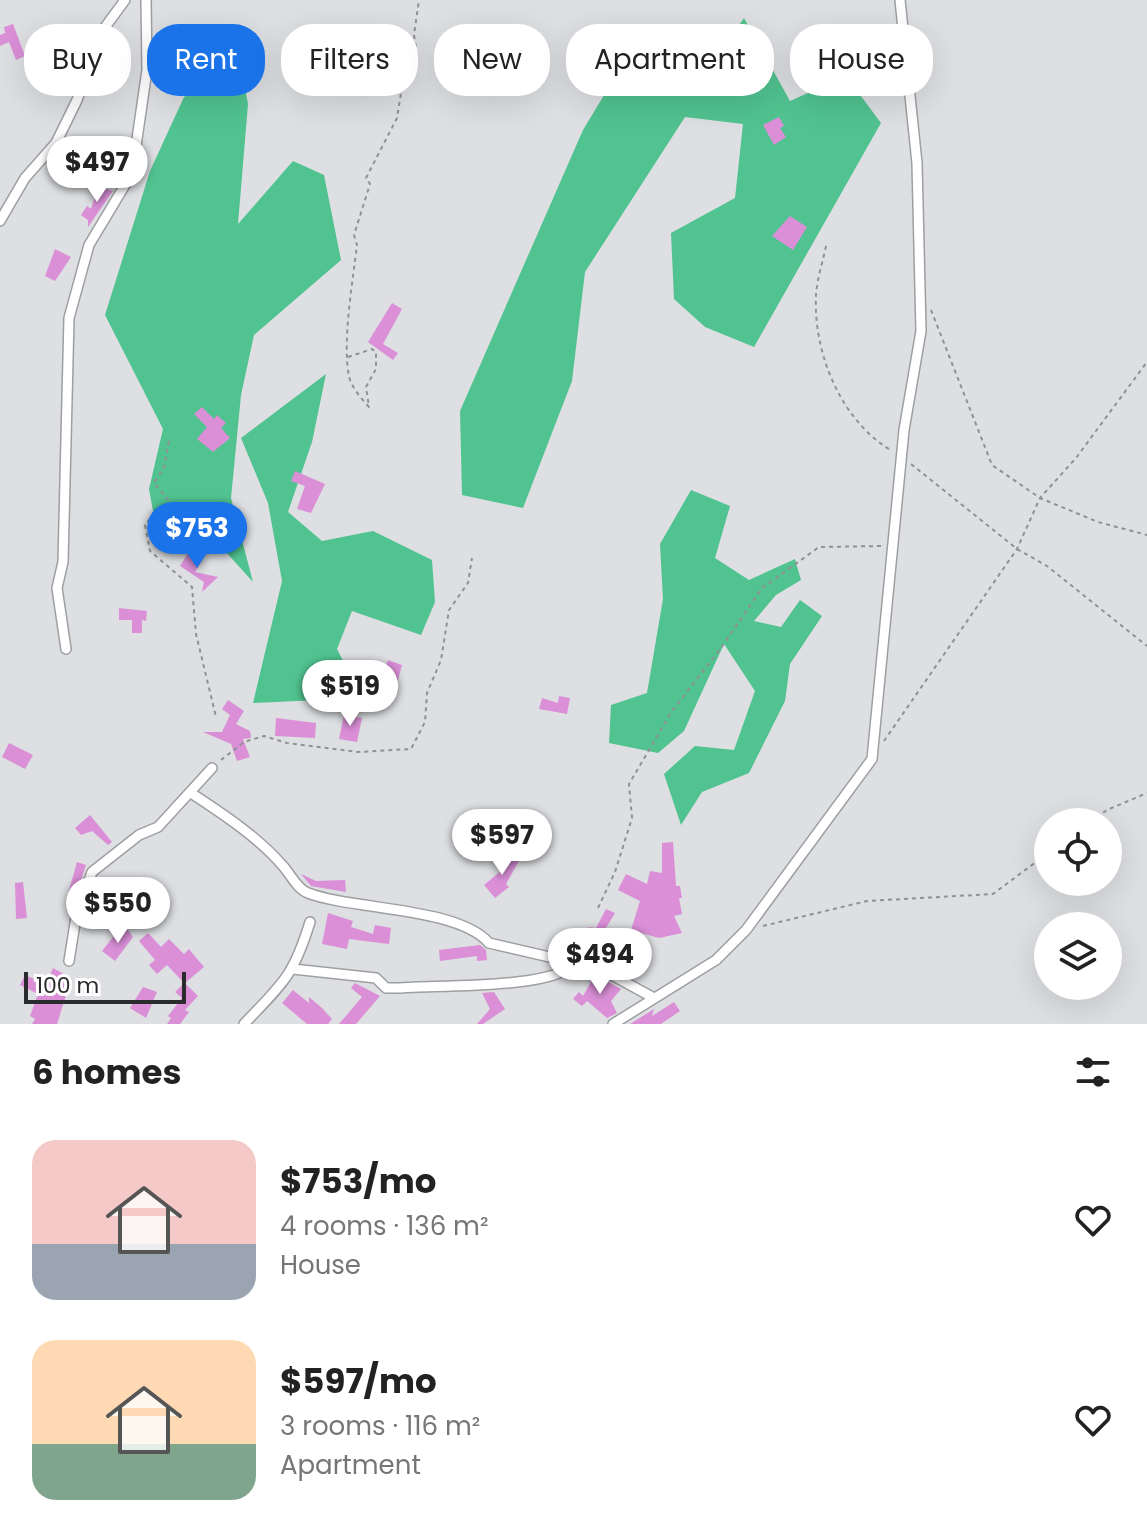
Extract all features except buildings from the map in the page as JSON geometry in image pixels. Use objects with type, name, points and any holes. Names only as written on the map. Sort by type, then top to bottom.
[{"type":"street","points":[[0,221],[25,178],[56,143],[77,100],[100,34],[125,0]]},
{"type":"street","points":[[66,649],[57,588],[63,562],[62,477],[69,318],[89,245],[125,185],[136,146],[147,70],[146,0]]},
{"type":"street","points":[[613,1024],[716,960],[746,930],[872,759],[902,456],[921,331],[917,163],[900,0]]},
{"type":"street","points":[[69,961],[76,917],[92,872],[139,835],[158,827],[212,768]]},
{"type":"street","points":[[191,793],[258,841],[303,891],[335,901],[389,906],[478,930],[489,943],[601,969],[654,998]]},
{"type":"street","points":[[244,1024],[271,1000],[293,969],[301,954],[310,922]]},
{"type":"street","points":[[293,969],[376,978],[386,988],[401,988],[526,980],[562,974],[572,964]]},
{"type":"path","points":[[348,357],[372,349],[376,352],[376,369],[366,387],[369,407],[349,378],[348,357],[348,307],[357,245],[354,235],[370,184],[366,178],[397,118],[405,68],[417,54],[414,35],[419,0]]},
{"type":"path","points":[[826,246],[816,295],[820,339],[828,373],[848,408],[878,443],[902,456],[1017,549],[1047,566],[1147,646]]},
{"type":"path","points":[[931,310],[992,465],[1040,498],[1098,522],[1147,535]]},
{"type":"path","points":[[872,759],[1017,549],[1040,498],[1076,458],[1147,362]]},
{"type":"path","points":[[169,441],[164,467],[154,483],[173,505],[161,505],[145,525],[150,551],[192,587],[196,634],[216,717]]},
{"type":"path","points":[[598,908],[615,872],[632,818],[629,784],[672,711],[762,588],[819,547],[895,546]]},
{"type":"path","points":[[212,768],[244,742],[264,736],[287,743],[358,752],[411,749],[425,722],[427,693],[441,660],[449,610],[468,583],[472,558]]},
{"type":"path","points":[[1112,808],[1147,793]]},
{"type":"path","points":[[746,930],[867,901],[993,894],[1034,863]]},
{"type":"green space","points":[[774,72],[790,101],[801,96],[861,96],[881,123],[754,347],[705,327],[674,299],[671,233],[735,198],[743,124],[685,117],[585,272],[572,381],[523,508],[462,495],[460,411],[583,130],[604,96],[774,96]]},
{"type":"green space","points":[[246,96],[238,224],[293,161],[324,175],[341,260],[254,335],[241,395],[231,498],[253,582],[225,551],[159,544],[149,489],[163,429],[105,315],[150,171],[184,97]]},
{"type":"green space","points":[[326,374],[312,442],[288,512],[322,541],[373,531],[432,560],[435,602],[421,635],[352,611],[337,649],[362,698],[253,703],[282,581],[268,503],[241,438]]},
{"type":"green space","points":[[691,490],[730,506],[715,558],[749,580],[795,559],[801,580],[776,595],[754,621],[781,627],[800,600],[822,616],[790,664],[785,701],[749,773],[702,792],[681,825],[664,774],[695,746],[734,750],[755,691],[724,644],[684,731],[658,753],[609,743],[611,705],[647,693],[663,599],[660,544]]}]
